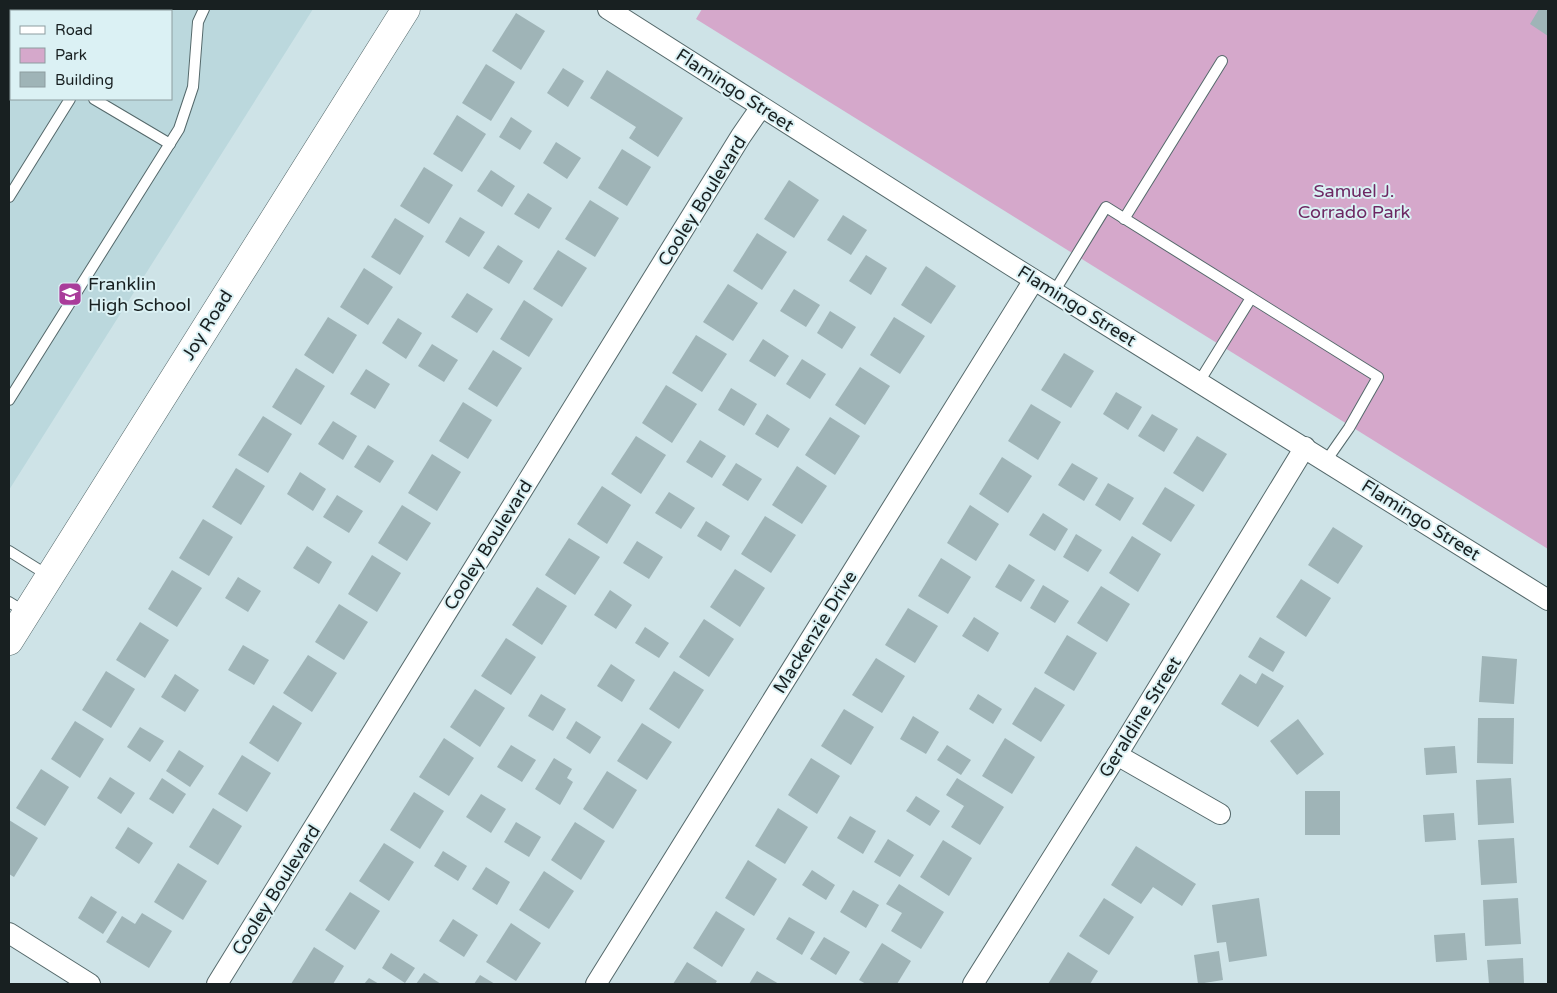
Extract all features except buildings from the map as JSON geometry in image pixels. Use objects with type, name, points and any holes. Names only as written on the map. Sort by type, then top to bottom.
[{"type":"street","name":"Joy Road","points":[[9,641],[18,608],[50,577],[406,9]]},
{"type":"street","name":"Flamingo Street","points":[[608,9],[1034,280],[1548,600]]},
{"type":"street","name":"Cooley Boulevard","points":[[217,984],[741,136],[761,107]]},
{"type":"street","name":"Mackenzie Drive","points":[[596,984],[1034,280]]},
{"type":"street","name":"Geraldine Street","points":[[973,984],[1117,755],[1305,447]]},
{"type":"street","points":[[1117,755],[1220,814]]},
{"type":"street","points":[[9,934],[90,984]]},
{"type":"lane","points":[[9,400],[179,129],[193,87],[198,22],[204,9]]},
{"type":"lane","points":[[1124,219],[1222,61]]},
{"type":"lane","points":[[9,197],[69,100]]},
{"type":"lane","points":[[96,100],[170,144]]},
{"type":"lane","points":[[1054,292],[1106,208],[1124,219],[1378,377],[1349,428],[1326,461]]},
{"type":"lane","points":[[1198,382],[1251,298]]},
{"type":"lane","points":[[9,552],[50,577]]},
{"type":"shaded area","name":"Franklin High School","points":[[9,9],[313,9],[9,490]]},
{"type":"green space","name":"Samuel J. Corrado Park","points":[[702,9],[1548,9],[1548,549],[696,19]]},
{"type":"place","name":"Franklin High School","points":[[70,294]]}]
